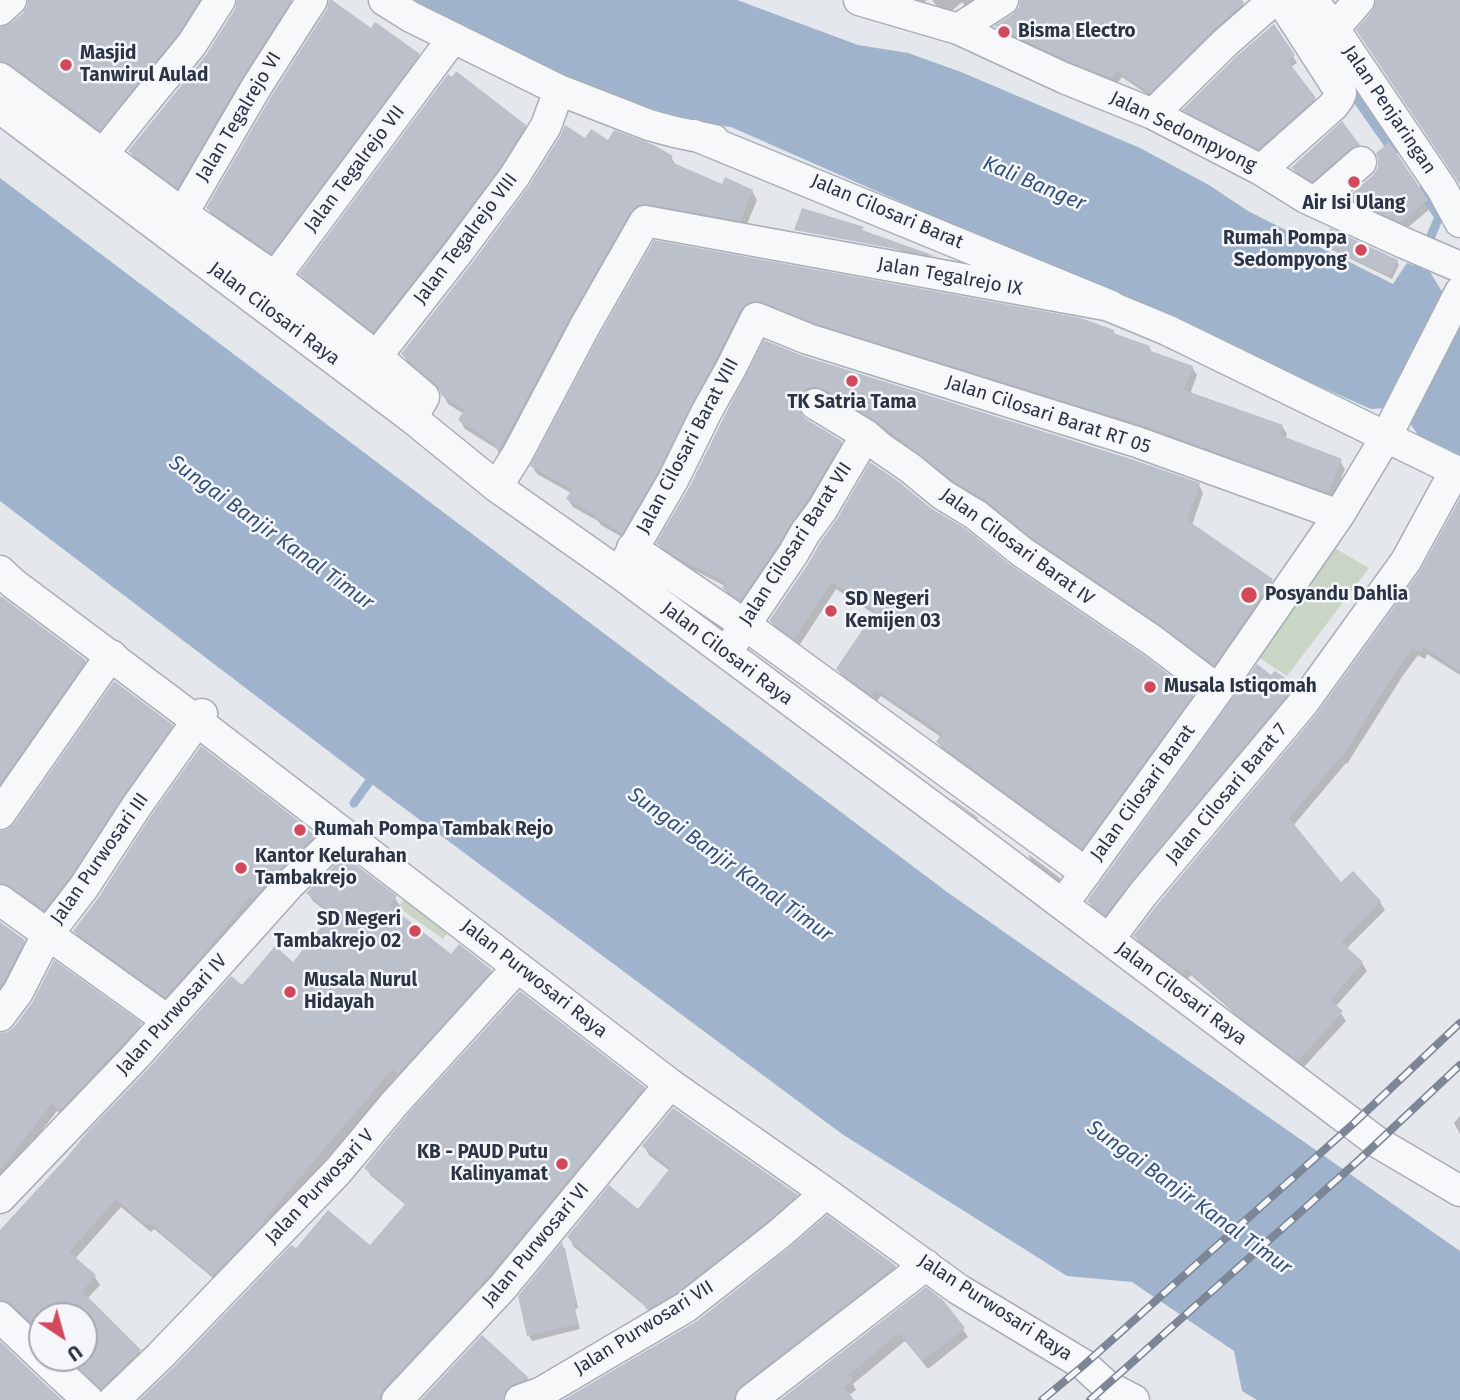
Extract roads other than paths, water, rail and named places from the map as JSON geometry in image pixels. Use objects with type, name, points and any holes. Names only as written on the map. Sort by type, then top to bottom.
[{"type":"street","points":[[0,10],[11,0]]},
{"type":"street","points":[[0,78],[95,164],[192,44],[220,0]]},
{"type":"street","name":"Jalan Tegalrejo VI","points":[[176,224],[257,86],[312,0]]},
{"type":"street","name":"Jalan Cilosari Barat","points":[[384,0],[411,17],[559,90],[649,125],[714,140],[1391,426]]},
{"type":"street","name":"Jalan Sedompyong","points":[[859,0],[958,29],[1064,78],[1153,114],[1261,170],[1306,198],[1450,262]]},
{"type":"street","points":[[958,29],[1003,0]]},
{"type":"street","points":[[1153,114],[1273,0]]},
{"type":"street","name":"Jalan Penjaringan","points":[[1261,170],[1339,98],[1341,93],[1281,0]]},
{"type":"street","name":"Jalan Penjaringan","points":[[1313,0],[1451,179],[1460,222]]},
{"type":"street","points":[[1334,29],[1359,0]]},
{"type":"street","name":"Jalan Tegalrejo VII","points":[[266,289],[453,38]]},
{"type":"street","name":"Jalan Tegalrejo VIII","points":[[368,367],[514,177],[546,126],[559,90]]},
{"type":"street","name":"Jalan Cilosari Raya","points":[[0,108],[95,164],[266,289],[368,367],[412,418],[497,487],[626,561],[726,653],[1377,1142],[1460,1191]]},
{"type":"street","points":[[1315,202],[1361,162]]},
{"type":"street","name":"Jalan Tegalrejo IX","points":[[497,487],[645,221],[1111,306]]},
{"type":"street","name":"Jalan Cilosari Barat","points":[[1063,904],[1218,690],[1339,515],[1391,426],[1460,292]]},
{"type":"street","name":"Jalan Cilosari Barat RT 05","points":[[756,318],[808,339],[1137,442],[1339,515]]},
{"type":"street","name":"Jalan Cilosari Barat VIII","points":[[626,561],[673,480],[756,318]]},
{"type":"street","name":"Jalan Cilosari Barat IV","points":[[815,404],[866,435],[943,495],[976,515],[1023,552],[1152,640],[1218,690]]},
{"type":"street","points":[[1391,426],[1458,472]]},
{"type":"street","name":"Jalan Cilosari Barat VII","points":[[726,653],[822,510],[866,435]]},
{"type":"street","name":"Jalan Cilosari Barat 7","points":[[1109,939],[1143,894],[1304,702],[1406,561],[1458,472]]},
{"type":"street","points":[[626,561],[744,624],[1086,873]]},
{"type":"street","name":"Jalan Purwosari Raya","points":[[5,582],[116,659],[670,1084],[958,1289],[1084,1365],[1126,1398]]},
{"type":"street","points":[[0,814],[111,655],[116,659]]},
{"type":"street","name":"Jalan Purwosari III","points":[[0,1016],[18,992],[47,935],[202,714],[201,724]]},
{"type":"street","name":"Jalan Purwosari IV","points":[[0,1198],[135,1057],[162,1016],[290,884],[344,833]]},
{"type":"street","points":[[0,900],[162,1016]]},
{"type":"street","name":"Jalan Purwosari V","points":[[114,1400],[160,1356],[338,1171],[394,1104],[518,967]]},
{"type":"street","name":"Jalan Purwosari VI","points":[[397,1400],[502,1288],[670,1084]]},
{"type":"street","name":"Jalan Purwosari VII","points":[[520,1400],[542,1392],[686,1307],[778,1235],[826,1193]]},
{"type":"street","points":[[751,1400],[926,1265]]},
{"type":"street","points":[[0,1317],[28,1343]]},
{"type":"street","points":[[59,1372],[88,1400]]},
{"type":"water","name":"Kali Banger","points":[[406,0],[737,0],[858,45],[908,53],[961,72],[1140,148],[1209,185],[1248,211],[1393,284],[1407,263],[1430,272],[1449,303],[1460,309],[1460,457],[1422,441],[1405,416],[1388,408],[1371,409],[731,127],[695,122],[563,81]]},
{"type":"water","name":"Sungai Banjir Kanal Timur","points":[[0,178],[947,892],[1460,1251],[1460,1400],[1257,1400],[1242,1391],[1234,1351],[1132,1282],[1067,1276],[842,1134],[369,782],[0,501]]},
{"type":"waterway","points":[[1349,88],[1393,151]]},
{"type":"waterway","points":[[1418,267],[1439,217],[1421,191]]},
{"type":"waterway","points":[[354,803],[369,782]]},
{"type":"railway","points":[[1042,1400],[1353,1124],[1460,1023]]},
{"type":"railway","points":[[1090,1400],[1360,1159],[1460,1065]]},
{"type":"place","name":"Bisma Electro","points":[[1004,32]]},
{"type":"place","name":"Masjid Tanwirul Aulad","points":[[66,65]]},
{"type":"place","name":"Air Isi Ulang","points":[[1354,182]]},
{"type":"place","name":"Rumah Pompa Sedompyong","points":[[1361,250]]},
{"type":"place","name":"TK Satria Tama","points":[[852,381]]},
{"type":"place","name":"Posyandu Dahlia","points":[[1249,595]]},
{"type":"place","name":"SD Negeri Kemijen 03","points":[[831,611]]},
{"type":"place","name":"Musala Istiqomah","points":[[1150,687]]},
{"type":"place","name":"Rumah Pompa Tambak Rejo","points":[[300,830]]},
{"type":"place","name":"Kantor Kelurahan Tambakrejo","points":[[241,868]]},
{"type":"place","name":"SD Negeri Tambakrejo 02","points":[[415,931]]},
{"type":"place","name":"Musala Nurul Hidayah","points":[[290,992]]},
{"type":"place","name":"KB - PAUD Putu Kalinyamat","points":[[562,1164]]}]
